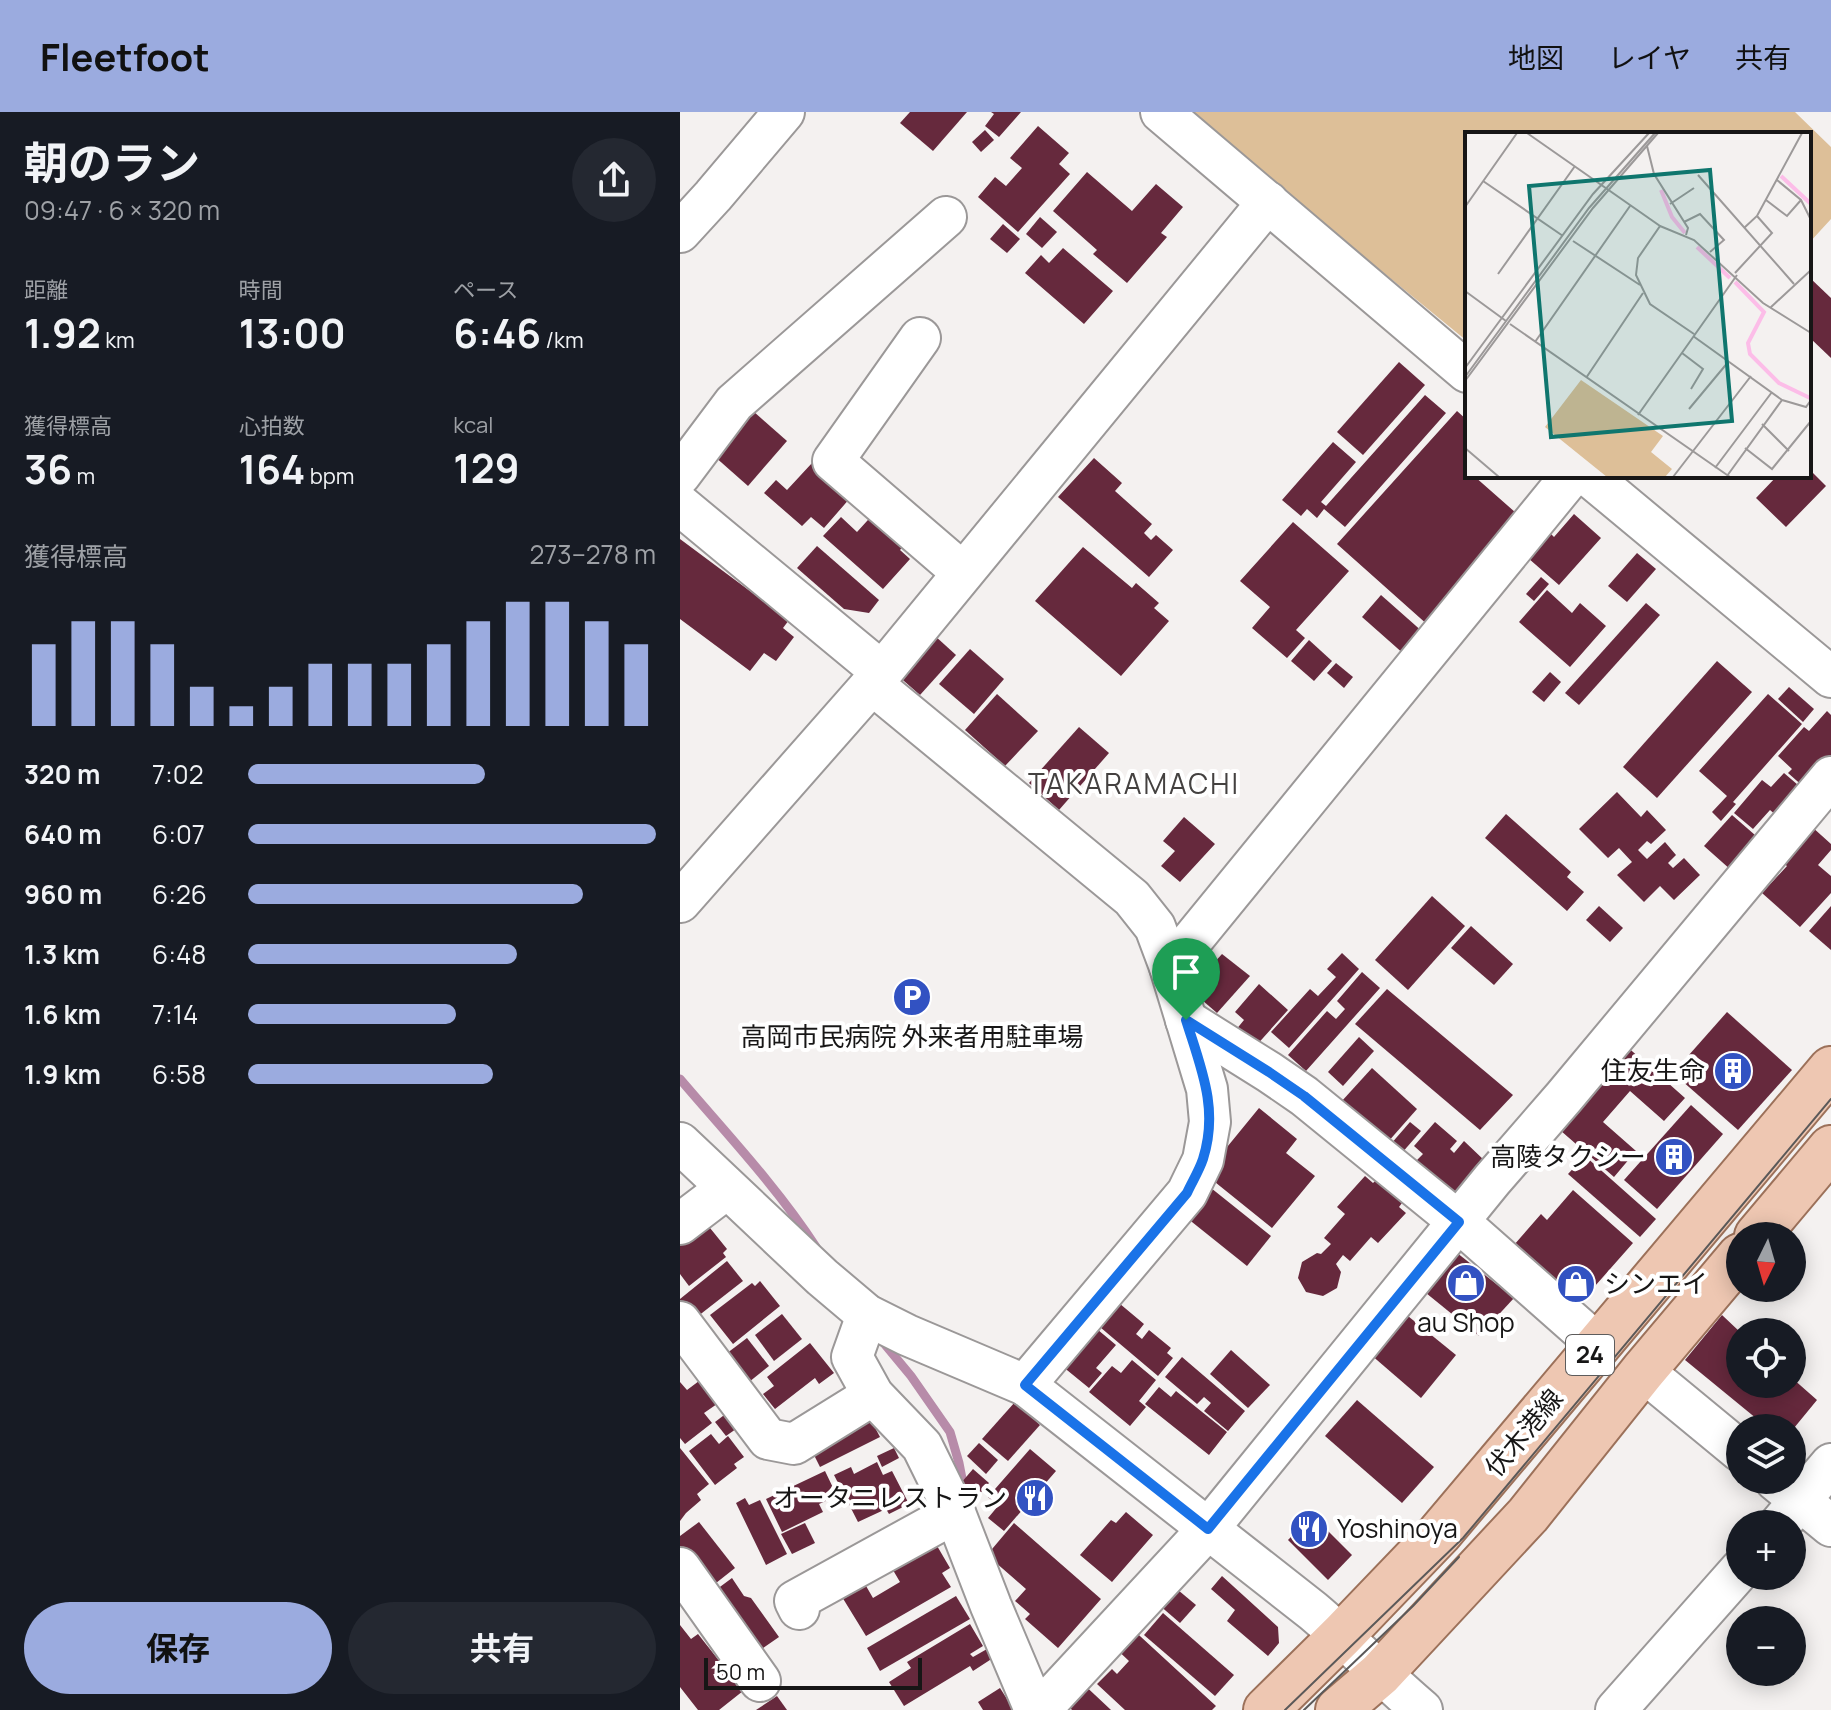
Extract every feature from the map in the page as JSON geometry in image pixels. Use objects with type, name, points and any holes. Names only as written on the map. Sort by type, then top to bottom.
[{"type":"main road","name":"伏木港線","points":[[1266,1710],[1439,1534],[1831,1069]]},
{"type":"main road","points":[[1769,1222],[1831,1148]]},
{"type":"main road","name":"伏木港線","points":[[1338,1710],[1380,1674],[1528,1515],[1726,1273]]},
{"type":"street","points":[[680,232],[784,112]]},
{"type":"street","points":[[1161,112],[1465,370]]},
{"type":"street","points":[[680,902],[877,678],[1268,202]]},
{"type":"street","points":[[680,475],[734,403],[946,217]]},
{"type":"street","points":[[920,338],[833,461],[962,572]]},
{"type":"street","points":[[1170,967],[1569,478]]},
{"type":"street","points":[[1591,478],[1831,677]]},
{"type":"street","points":[[680,505],[1132,898],[1155,927],[1207,1089],[1210,1122],[1203,1160],[1187,1193],[1025,1385]]},
{"type":"street","points":[[867,1315],[852,1357],[873,1395],[922,1446],[955,1513],[991,1606],[1038,1710],[1208,1529],[1459,1222],[1831,777]]},
{"type":"street","points":[[1186,1020],[1304,1096],[1459,1222],[1587,1335]]},
{"type":"street","points":[[680,1143],[726,1189],[867,1315],[1025,1385],[1342,1635],[1380,1674],[1422,1710]]},
{"type":"street","points":[[680,1224],[726,1189]]},
{"type":"street","points":[[680,1322],[694,1369],[768,1439],[794,1444],[873,1395]]},
{"type":"street","points":[[1643,1371],[1726,1439]]},
{"type":"street","points":[[1831,1464],[1785,1502],[1831,1526]]},
{"type":"street","points":[[797,1605],[955,1513]]},
{"type":"street","points":[[680,1568],[760,1681]]},
{"type":"street","points":[[1616,1710],[1726,1586]]},
{"type":"shaded area","points":[[1187,112],[1795,112],[1831,147],[1831,219],[1811,241],[1811,132],[1465,132],[1465,339]]},
{"type":"building","points":[[910,112],[967,112],[933,151],[900,123]]},
{"type":"building","points":[[991,112],[1021,112],[999,137],[985,126],[994,114]]},
{"type":"building","points":[[1038,126],[1069,153],[1059,164],[1070,174],[1018,232],[978,197],[995,177],[1006,186],[1022,168],[1010,158]]},
{"type":"building","points":[[985,130],[994,140],[981,152],[972,142]]},
{"type":"building","points":[[1087,172],[1132,211],[1156,184],[1183,207],[1161,233],[1167,237],[1127,283],[1093,254],[1097,250],[1053,211]]},
{"type":"building","points":[[1040,217],[1057,232],[1042,248],[1026,234]]},
{"type":"building","points":[[1003,224],[1020,239],[1007,253],[990,239]]},
{"type":"building","points":[[1063,248],[1113,291],[1084,324],[1025,273],[1041,255],[1049,263]]},
{"type":"building","points":[[1811,279],[1831,298],[1831,358],[1811,339]]},
{"type":"building","points":[[1399,362],[1425,385],[1363,455],[1337,432]]},
{"type":"building","points":[[1425,395],[1446,413],[1345,527],[1324,509],[1317,518],[1307,509],[1301,516],[1282,500],[1333,442],[1356,462],[1321,502],[1326,506]]},
{"type":"building","points":[[744,403],[787,441],[748,486],[705,448]]},
{"type":"building","points":[[1457,411],[1465,418],[1465,478],[1476,478],[1524,520],[1429,626],[1337,544]]},
{"type":"building","points":[[1094,458],[1122,483],[1115,491],[1152,524],[1144,533],[1151,540],[1156,535],[1173,550],[1149,577],[1058,497]]},
{"type":"building","points":[[812,463],[851,497],[824,528],[811,517],[802,526],[764,493],[776,480],[787,490]]},
{"type":"building","points":[[1811,471],[1826,486],[1786,527],[1756,498],[1775,478],[1811,478]]},
{"type":"building","points":[[877,510],[910,538],[900,550],[910,559],[883,589],[823,536],[841,517],[857,532]]},
{"type":"building","points":[[1574,514],[1601,538],[1559,585],[1528,558],[1550,533],[1554,537]]},
{"type":"building","points":[[1293,522],[1349,571],[1296,630],[1305,638],[1287,658],[1252,628],[1270,607],[1240,581]]},
{"type":"building","points":[[680,539],[789,620],[783,628],[794,637],[776,661],[764,653],[750,671],[680,619]]},
{"type":"building","points":[[817,546],[879,600],[869,613],[844,609],[797,568]]},
{"type":"building","points":[[1083,547],[1132,588],[1136,583],[1159,603],[1154,608],[1169,621],[1121,676],[1035,601]]},
{"type":"building","points":[[1637,553],[1656,569],[1627,602],[1608,586]]},
{"type":"building","points":[[1541,577],[1549,584],[1534,601],[1526,594]]},
{"type":"building","points":[[1547,590],[1572,613],[1580,603],[1606,626],[1570,667],[1519,622]]},
{"type":"building","points":[[1381,595],[1424,633],[1405,655],[1362,617]]},
{"type":"building","points":[[1646,603],[1660,615],[1579,705],[1565,693]]},
{"type":"building","points":[[934,635],[956,655],[920,695],[888,667]]},
{"type":"building","points":[[1309,640],[1332,661],[1314,681],[1291,661]]},
{"type":"building","points":[[970,649],[1004,679],[974,714],[939,684]]},
{"type":"building","points":[[1717,661],[1752,692],[1657,798],[1623,767]]},
{"type":"building","points":[[1336,663],[1353,677],[1344,688],[1327,673]]},
{"type":"building","points":[[1550,672],[1561,682],[1544,702],[1532,692]]},
{"type":"building","points":[[1789,687],[1814,709],[1803,722],[1778,699]]},
{"type":"building","points":[[997,694],[1038,731],[1005,766],[965,730]]},
{"type":"building","points":[[1768,694],[1802,724],[1733,802],[1736,804],[1721,821],[1712,812],[1727,796],[1699,771]]},
{"type":"building","points":[[1827,711],[1831,715],[1831,759],[1805,788],[1788,773],[1792,769],[1778,756],[1804,727],[1809,731]]},
{"type":"building","points":[[1079,727],[1109,753],[1059,810],[1029,783]]},
{"type":"building","points":[[1784,773],[1805,791],[1777,816],[1770,810],[1753,829],[1734,813],[1762,780],[1771,787]]},
{"type":"building","points":[[1617,792],[1641,817],[1647,810],[1666,830],[1651,844],[1647,841],[1638,850],[1647,859],[1665,842],[1676,855],[1668,863],[1673,868],[1684,858],[1700,875],[1674,900],[1660,886],[1644,902],[1617,875],[1632,862],[1619,848],[1608,858],[1579,829]]},
{"type":"building","points":[[1506,814],[1571,872],[1567,877],[1584,892],[1567,911],[1485,838]]},
{"type":"building","points":[[1732,815],[1763,842],[1731,870],[1704,846]]},
{"type":"building","points":[[1184,817],[1215,844],[1180,882],[1161,866],[1175,851],[1163,841]]},
{"type":"building","points":[[1811,826],[1831,844],[1831,850],[1818,865],[1831,876],[1831,893],[1800,927],[1762,893],[1787,866],[1780,860]]},
{"type":"building","points":[[1432,896],[1465,926],[1408,990],[1375,960]]},
{"type":"building","points":[[1599,906],[1623,928],[1610,942],[1586,920]]},
{"type":"building","points":[[1831,906],[1831,950],[1809,931]]},
{"type":"building","points":[[1471,926],[1513,964],[1494,985],[1451,948]]},
{"type":"building","points":[[1342,953],[1359,969],[1289,1048],[1271,1032],[1310,989],[1318,996],[1336,977],[1327,969]]},
{"type":"building","points":[[1222,954],[1250,976],[1217,1013],[1202,1000],[1204,974]]},
{"type":"building","points":[[1362,972],[1380,988],[1306,1071],[1288,1055],[1327,1011],[1336,1019],[1345,1009],[1337,1001]]},
{"type":"building","points":[[1259,984],[1288,1010],[1254,1048],[1235,1031],[1244,1020],[1235,1012]]},
{"type":"building","points":[[1387,989],[1513,1095],[1480,1130],[1355,1024]]},
{"type":"building","name":"住友生命","points":[[1727,1012],[1792,1070],[1738,1130],[1673,1073]]},
{"type":"building","points":[[1359,1037],[1374,1051],[1343,1086],[1328,1072]]},
{"type":"building","points":[[1624,1044],[1685,1098],[1664,1121],[1630,1091],[1603,1122],[1636,1151],[1614,1177],[1553,1124]]},
{"type":"building","points":[[1372,1068],[1417,1109],[1387,1143],[1341,1102]]},
{"type":"building","name":"高陵タクシー","points":[[1691,1105],[1723,1134],[1657,1209],[1624,1180]]},
{"type":"building","points":[[1259,1108],[1297,1139],[1286,1153],[1315,1176],[1272,1228],[1205,1174]]},
{"type":"building","points":[[1410,1122],[1421,1131],[1401,1154],[1390,1145]]},
{"type":"building","points":[[1435,1122],[1457,1141],[1450,1149],[1454,1153],[1464,1141],[1485,1161],[1453,1201],[1416,1161],[1423,1154],[1414,1146]]},
{"type":"building","points":[[1585,1156],[1656,1219],[1640,1237],[1568,1174]]},
{"type":"building","points":[[1196,1176],[1271,1236],[1247,1266],[1172,1206]]},
{"type":"building","points":[[1365,1176],[1373,1183],[1376,1180],[1402,1203],[1399,1207],[1406,1213],[1378,1243],[1371,1237],[1350,1261],[1343,1255],[1336,1264],[1341,1272],[1337,1288],[1323,1296],[1306,1292],[1298,1278],[1302,1262],[1317,1253],[1321,1254],[1331,1244],[1324,1238],[1345,1214],[1337,1207]]},
{"type":"building","points":[[1573,1190],[1633,1243],[1580,1303],[1514,1245],[1541,1214],[1547,1220]]},
{"type":"building","points":[[680,1201],[706,1223],[727,1249],[723,1253],[726,1257],[689,1286],[680,1274]]},
{"type":"building","points":[[1442,1241],[1514,1298],[1479,1336],[1410,1280]]},
{"type":"building","points":[[727,1261],[743,1281],[693,1320],[680,1299]]},
{"type":"building","points":[[760,1281],[780,1306],[733,1344],[710,1315],[752,1283],[755,1286]]},
{"type":"building","points":[[1101,1288],[1144,1324],[1136,1334],[1142,1339],[1149,1330],[1171,1348],[1167,1353],[1173,1358],[1158,1376],[1081,1311]]},
{"type":"building","points":[[1403,1312],[1456,1355],[1421,1398],[1370,1354]]},
{"type":"building","points":[[782,1314],[802,1339],[774,1361],[755,1335]]},
{"type":"building","points":[[1079,1314],[1116,1345],[1096,1368],[1102,1373],[1089,1388],[1051,1357]]},
{"type":"building","points":[[1722,1315],[1726,1319],[1726,1394],[1685,1360]]},
{"type":"building","points":[[747,1338],[769,1366],[744,1386],[722,1357]]},
{"type":"building","points":[[810,1343],[834,1373],[819,1384],[815,1378],[775,1409],[763,1394],[774,1386],[767,1377]]},
{"type":"building","points":[[1231,1350],[1270,1385],[1248,1408],[1210,1374]]},
{"type":"building","points":[[1182,1357],[1245,1411],[1228,1431],[1204,1411],[1211,1403],[1204,1397],[1197,1404],[1165,1377]]},
{"type":"building","points":[[1132,1360],[1156,1380],[1139,1401],[1146,1407],[1130,1426],[1089,1392],[1112,1366],[1121,1373]]},
{"type":"building","points":[[699,1381],[717,1404],[704,1413],[712,1423],[685,1444],[680,1438],[680,1382],[687,1390]]},
{"type":"building","points":[[1159,1387],[1171,1397],[1176,1391],[1227,1432],[1209,1455],[1145,1404]]},
{"type":"building","points":[[1806,1390],[1817,1400],[1806,1414],[1751,1414],[1731,1398],[1806,1398]]},
{"type":"building","points":[[1357,1400],[1434,1467],[1402,1503],[1325,1436]]},
{"type":"building","points":[[1015,1402],[1040,1425],[1008,1461],[982,1439]]},
{"type":"building","points":[[732,1409],[743,1424],[726,1436],[715,1422]]},
{"type":"building","points":[[870,1418],[880,1437],[820,1467],[799,1425]]},
{"type":"building","points":[[711,1434],[719,1444],[728,1436],[744,1457],[734,1464],[737,1468],[715,1485],[689,1451]]},
{"type":"building","points":[[979,1443],[998,1460],[986,1474],[967,1456]]},
{"type":"building","points":[[680,1448],[709,1484],[697,1494],[701,1500],[680,1521]]},
{"type":"building","points":[[894,1448],[899,1458],[882,1467],[877,1456]]},
{"type":"building","points":[[1030,1449],[1056,1471],[1004,1531],[988,1518],[998,1506],[988,1497]]},
{"type":"building","points":[[877,1462],[883,1475],[892,1471],[909,1504],[889,1514],[886,1509],[858,1522],[834,1475],[851,1467],[854,1474]]},
{"type":"building","points":[[973,1469],[989,1483],[971,1504],[955,1490]]},
{"type":"building","points":[[825,1471],[837,1496],[819,1504],[823,1512],[782,1532],[766,1499]]},
{"type":"building","points":[[745,1498],[749,1505],[760,1500],[787,1554],[766,1565],[736,1503]]},
{"type":"building","points":[[1126,1512],[1153,1535],[1112,1582],[1080,1555],[1111,1520],[1116,1523]]},
{"type":"building","points":[[1312,1515],[1352,1555],[1328,1580],[1288,1540]]},
{"type":"building","points":[[699,1522],[735,1568],[711,1587],[680,1547],[680,1536]]},
{"type":"building","points":[[805,1523],[815,1543],[792,1554],[781,1534]]},
{"type":"building","points":[[1014,1523],[1101,1599],[1058,1648],[1025,1619],[1030,1614],[1015,1601],[1026,1589],[987,1555]]},
{"type":"building","points":[[933,1539],[950,1568],[942,1573],[951,1587],[866,1636],[839,1592],[862,1579],[873,1598],[900,1582],[890,1565]]},
{"type":"building","points":[[1222,1576],[1278,1627],[1279,1643],[1268,1656],[1227,1621],[1235,1610],[1211,1589]]},
{"type":"building","points":[[732,1578],[779,1637],[753,1655],[709,1595]]},
{"type":"building","points":[[1166,1580],[1196,1605],[1180,1623],[1151,1598]]},
{"type":"building","points":[[956,1596],[970,1619],[880,1671],[867,1648]]},
{"type":"building","points":[[1163,1613],[1234,1675],[1215,1696],[1144,1635]]},
{"type":"building","points":[[970,1624],[983,1646],[970,1654],[973,1657],[987,1649],[993,1658],[973,1671],[970,1666],[904,1706],[889,1682],[911,1668],[907,1662]]},
{"type":"building","points":[[680,1625],[691,1639],[698,1634],[743,1691],[719,1710],[698,1710],[680,1687]]},
{"type":"building","points":[[1128,1625],[1216,1706],[1212,1710],[1125,1710],[1097,1684],[1112,1669],[1117,1674],[1129,1661],[1111,1644]]},
{"type":"building","points":[[1078,1679],[1111,1710],[1072,1710],[1060,1698]]},
{"type":"building","points":[[1000,1688],[1014,1710],[983,1710],[978,1702]]},
{"type":"building","points":[[777,1696],[787,1710],[756,1710]]},
{"type":"waterway","points":[[680,1079],[768,1182],[816,1247]]},
{"type":"waterway","points":[[882,1341],[950,1432],[965,1494]]},
{"type":"tram line","points":[[1285,1710],[1463,1538],[1831,1099]]},
{"type":"tram line","points":[[1304,1710],[1413,1606],[1459,1557]]},
{"type":"place","name":"高岡市民病院 外来者用駐車場","points":[[912,997]]},
{"type":"place","name":"住友生命","points":[[1733,1071]]},
{"type":"place","name":"高陵タクシー","points":[[1674,1157]]},
{"type":"place","name":"au Shop","points":[[1466,1283]]},
{"type":"place","name":"シンエイ","points":[[1576,1284]]},
{"type":"place","name":"オータニレストラン","points":[[1035,1498]]},
{"type":"place","name":"Yoshinoya","points":[[1309,1529]]},
{"type":"district","name":"TAKARAMACHI","points":[[1134,784]]},
{"type":"route","points":[[1186,1020],[1304,1096],[1459,1222],[1208,1529],[1025,1385],[1187,1193],[1203,1160],[1210,1122],[1207,1089],[1186,1020]]}]
